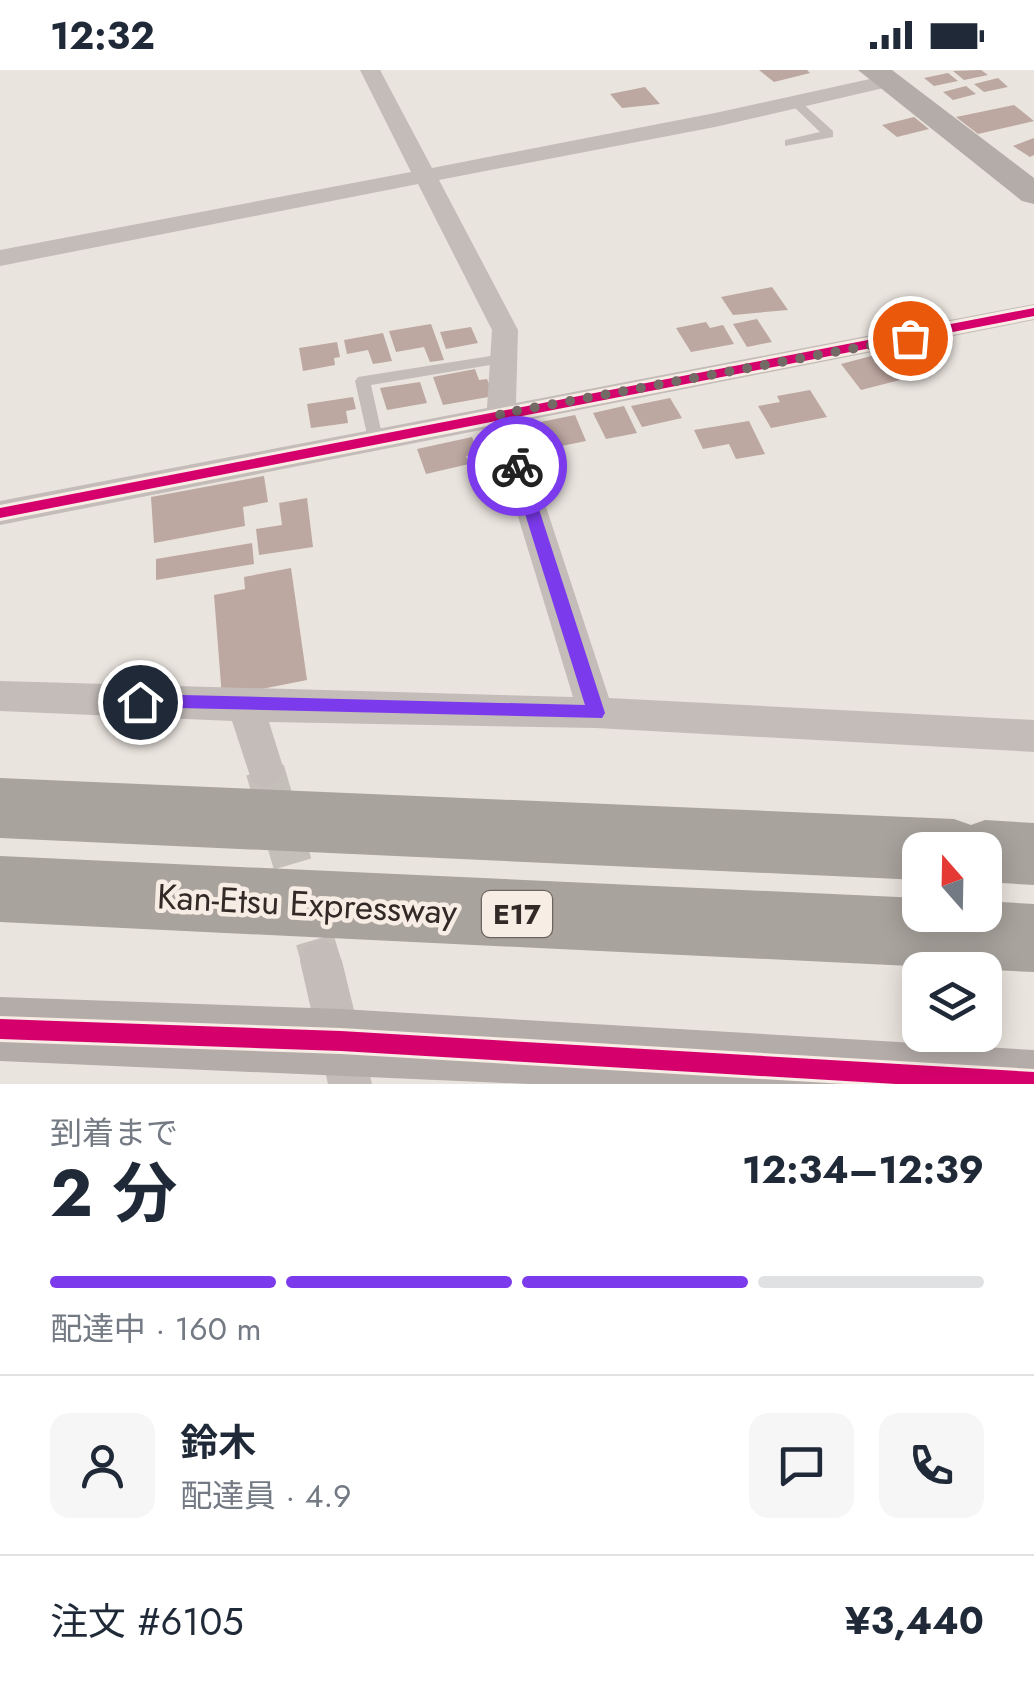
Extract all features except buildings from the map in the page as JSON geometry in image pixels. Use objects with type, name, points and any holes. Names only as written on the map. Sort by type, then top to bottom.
[{"type":"highway","points":[[0,808],[902,848]]},
{"type":"highway","points":[[1002,853],[1034,854]]},
{"type":"highway","name":"Kan-Etsu Expressway","points":[[0,890],[1034,938]]},
{"type":"street","points":[[370,70],[505,330],[500,414],[596,713]]},
{"type":"street","points":[[0,258],[797,104],[880,76],[1034,194]]},
{"type":"street","points":[[0,514],[1034,312]]},
{"type":"street","points":[[0,696],[596,713],[1034,736]]},
{"type":"street","points":[[246,706],[265,770]]},
{"type":"street","points":[[321,961],[346,1062]]},
{"type":"street","points":[[0,1029],[346,1062],[1034,1082]]},
{"type":"lane","points":[[790,143],[829,134],[797,104]]},
{"type":"lane","points":[[374,439],[364,381],[503,359]]},
{"type":"tunnel","points":[[265,770],[321,961]]},
{"type":"cycle path","points":[[0,513],[1034,312]]},
{"type":"cycle path","points":[[0,1029],[341,1041],[1034,1082]]},
{"type":"way so far","points":[[517,466],[500,414],[910,338]]},
{"type":"route","points":[[140,702],[596,713],[517,466]]}]
